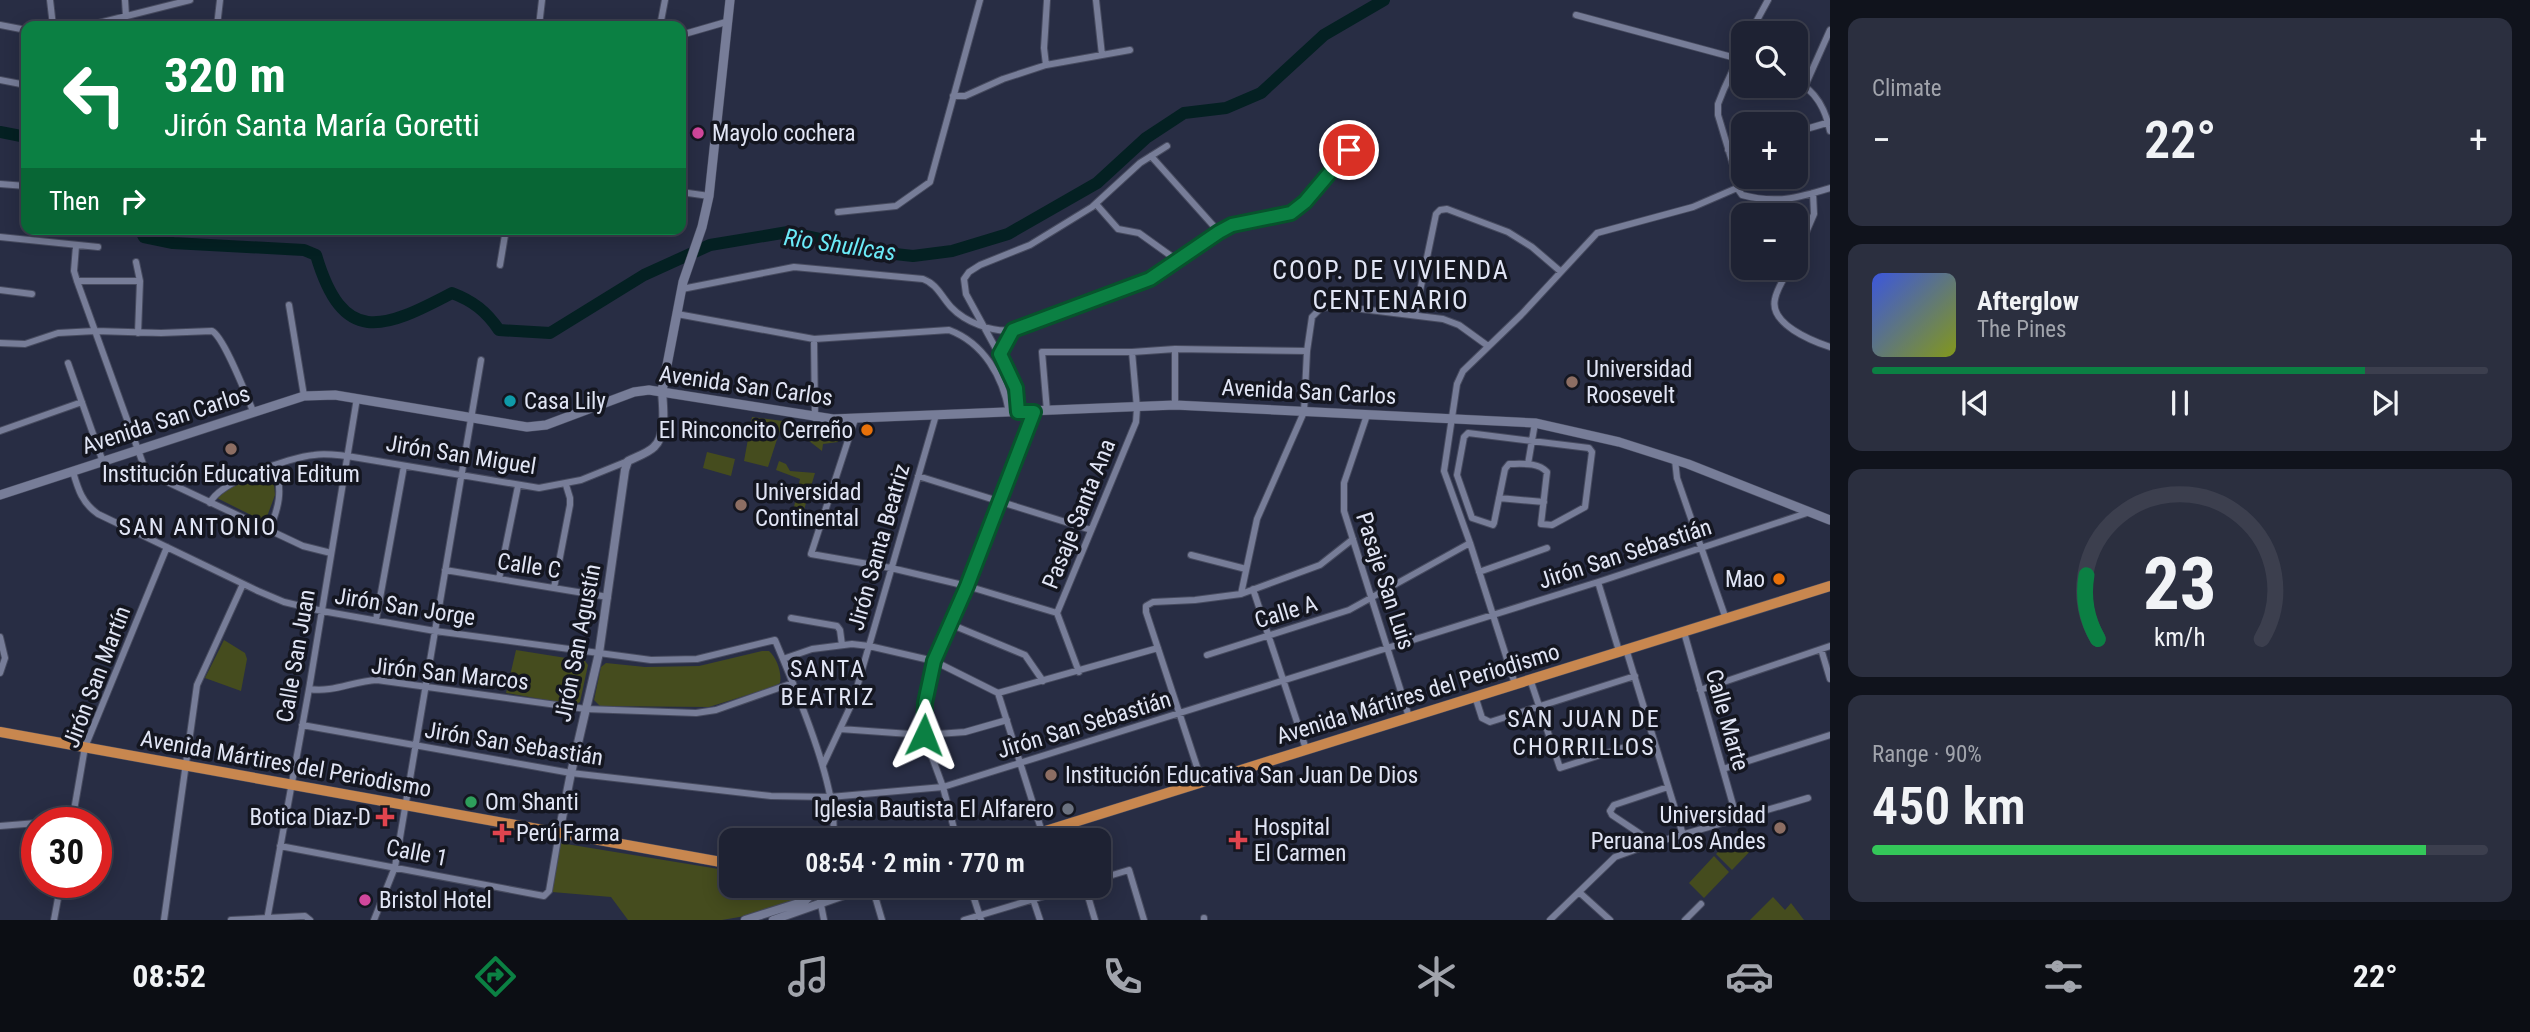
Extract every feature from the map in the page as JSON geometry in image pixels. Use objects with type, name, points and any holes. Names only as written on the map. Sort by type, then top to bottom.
[{"type":"main road","points":[[662,391],[682,286],[702,227],[709,196],[730,0]]},
{"type":"main road","name":"Avenida San Carlos","points":[[0,495],[304,396],[323,394],[357,398],[537,427],[634,392],[662,391],[815,418],[855,419],[1175,405],[1535,423],[1619,442],[1675,460],[1830,520]]},
{"type":"main road","name":"Avenida Mártires del Periodismo","points":[[1055,828],[1830,586]]},
{"type":"main road","name":"Avenida Mártires del Periodismo","points":[[0,732],[719,862]]},
{"type":"street","points":[[50,0],[52,21]]},
{"type":"street","points":[[125,0],[126,16]]},
{"type":"street","points":[[106,21],[190,0]]},
{"type":"street","points":[[218,21],[220,0]]},
{"type":"street","points":[[540,21],[542,0]]},
{"type":"street","points":[[661,21],[665,0]]},
{"type":"street","points":[[838,212],[896,206],[930,182],[980,0]]},
{"type":"street","points":[[1046,65],[1044,48],[1047,0]]},
{"type":"street","points":[[1096,0],[1102,55]]},
{"type":"street","points":[[1757,21],[1768,0]]},
{"type":"street","points":[[1576,15],[1731,56]]},
{"type":"street","points":[[686,34],[726,22]]},
{"type":"street","points":[[0,25],[21,29]]},
{"type":"street","points":[[1808,80],[1830,32]]},
{"type":"street","points":[[953,96],[965,96],[1003,79],[1046,65],[1129,50]]},
{"type":"street","points":[[1731,79],[1718,104],[1718,115],[1731,163]]},
{"type":"street","points":[[0,80],[21,84]]},
{"type":"street","points":[[1808,90],[1823,109],[1830,131]]},
{"type":"street","points":[[1808,128],[1829,122]]},
{"type":"street","points":[[682,286],[794,267],[923,279],[936,287],[952,308],[969,319],[1002,331],[1013,330],[1150,279],[1232,225],[1299,209],[1363,133]]},
{"type":"street","points":[[1014,412],[1016,388],[966,294],[964,279],[980,265],[1030,245],[1096,204],[1140,163],[1167,146]]},
{"type":"street","points":[[1151,156],[1219,232]]},
{"type":"street","points":[[0,184],[21,186]]},
{"type":"street","points":[[1738,189],[1742,195],[1766,200],[1792,199],[1830,188]]},
{"type":"street","points":[[1515,684],[1444,471],[1457,384],[1463,371],[1597,233],[1680,211],[1735,189]]},
{"type":"street","points":[[686,193],[709,196]]},
{"type":"street","points":[[1808,228],[1814,214],[1813,193]]},
{"type":"street","points":[[1096,204],[1118,229],[1139,233],[1178,261]]},
{"type":"street","points":[[1415,315],[1440,210],[1447,209],[1508,233],[1532,247],[1560,271]]},
{"type":"street","points":[[500,265],[505,235]]},
{"type":"street","points":[[0,237],[98,247]]},
{"type":"street","points":[[76,246],[74,271],[77,281],[146,472],[303,546],[331,553]]},
{"type":"street","points":[[136,262],[140,281],[138,333]]},
{"type":"street","points":[[1784,280],[1776,296],[1776,311],[1807,340],[1829,345]]},
{"type":"street","points":[[77,281],[140,281]]},
{"type":"street","points":[[0,290],[32,294]]},
{"type":"street","points":[[289,305],[304,396]]},
{"type":"street","points":[[1241,594],[1257,519],[1304,412],[1307,351],[1312,317],[1321,308],[1338,306],[1443,318],[1459,325],[1489,346]]},
{"type":"street","points":[[677,314],[814,339],[949,330],[956,332],[983,354],[1005,390],[1014,412]]},
{"type":"street","points":[[1000,354],[1013,330]]},
{"type":"street","points":[[0,343],[25,344],[58,333],[212,331],[222,339],[253,411]]},
{"type":"street","points":[[814,339],[815,418]]},
{"type":"street","points":[[1047,411],[1042,352],[1175,349],[1307,351]]},
{"type":"street","points":[[1175,349],[1175,405]]},
{"type":"street","points":[[1132,352],[1137,408]]},
{"type":"street","points":[[374,920],[395,867],[481,360]]},
{"type":"street","points":[[68,363],[103,462]]},
{"type":"street","name":"Jirón San Miguel","points":[[210,503],[215,495],[229,484],[310,455],[347,456],[539,488],[566,485],[652,449],[660,438],[662,391]]},
{"type":"street","name":"Calle San Juan","points":[[267,919],[309,689],[357,398]]},
{"type":"street","points":[[0,431],[82,402]]},
{"type":"street","name":"Pasaje Santa Ana","points":[[1079,671],[1057,614],[1136,422],[1137,408]]},
{"type":"street","points":[[954,828],[924,735],[925,703],[934,661],[967,586],[1034,412]]},
{"type":"street","name":"Jirón Santa Beatriz","points":[[822,766],[853,701],[936,415]]},
{"type":"street","name":"Pasaje San Luis","points":[[1367,415],[1344,483],[1344,511],[1409,717]]},
{"type":"street","points":[[855,419],[811,554],[891,568],[967,586],[1057,614]]},
{"type":"street","points":[[1528,464],[1535,423]]},
{"type":"street","points":[[1465,434],[1531,440],[1589,448],[1592,452],[1584,510],[1552,525],[1544,525],[1540,521],[1547,472],[1542,467],[1528,464],[1509,464],[1506,466],[1493,524],[1470,516],[1457,475],[1465,434]]},
{"type":"street","points":[[1675,460],[1677,478],[1726,619]]},
{"type":"street","name":"Jirón San Agustín","points":[[559,833],[599,653],[628,461]]},
{"type":"street","points":[[376,620],[404,466]]},
{"type":"street","points":[[269,531],[280,501],[280,485],[275,467]]},
{"type":"street","name":"Jirón San Jorge","points":[[73,472],[86,505],[98,514],[284,602],[435,631],[677,661],[697,659],[775,640],[783,659]]},
{"type":"street","points":[[918,476],[1091,530]]},
{"type":"street","points":[[499,579],[518,485]]},
{"type":"street","points":[[554,588],[570,505],[566,485]]},
{"type":"street","points":[[1499,498],[1544,502]]},
{"type":"street","name":"Jirón San Sebastián","points":[[302,725],[571,773],[771,796],[830,797],[943,788],[1812,512]]},
{"type":"street","points":[[1202,782],[1145,610],[1148,604],[1241,594],[1320,565],[1353,539]]},
{"type":"street","name":"Calle A","points":[[1207,655],[1349,610],[1470,543]]},
{"type":"street","name":"Jirón San Martín","points":[[74,807],[85,747],[167,547]]},
{"type":"street","points":[[1479,572],[1547,548]]},
{"type":"street","points":[[1191,555],[1246,569]]},
{"type":"street","name":"Calle C","points":[[445,570],[608,597]]},
{"type":"street","points":[[1598,582],[1634,676],[1683,835]]},
{"type":"street","points":[[164,920],[197,685],[243,584]]},
{"type":"street","points":[[1253,589],[1306,749]]},
{"type":"street","points":[[791,618],[837,626],[842,645]]},
{"type":"street","points":[[950,624],[1025,655],[1043,681]]},
{"type":"street","name":"Calle Marte","points":[[1684,632],[1737,818]]},
{"type":"street","points":[[0,637],[5,658],[0,673]]},
{"type":"street","points":[[834,828],[822,766],[783,659],[812,649],[852,644],[869,646],[934,661],[998,693],[1158,648]]},
{"type":"street","points":[[1700,690],[1830,646]]},
{"type":"street","points":[[1821,649],[1830,679]]},
{"type":"street","points":[[1475,696],[1482,718],[1486,722],[1634,676]]},
{"type":"street","name":"Jirón San Marcos","points":[[309,689],[327,691],[351,683],[377,680],[586,709],[696,713],[716,710],[793,683]]},
{"type":"street","points":[[1530,680],[1560,768],[1653,738]]},
{"type":"street","points":[[998,693],[1041,828]]},
{"type":"street","points":[[840,729],[924,735],[965,732],[1007,720]]},
{"type":"street","points":[[1723,769],[1830,735]]},
{"type":"street","points":[[1654,843],[1610,811],[1615,805],[1668,787]]},
{"type":"street","points":[[1550,920],[1611,860],[1654,843],[1808,798]]},
{"type":"street","points":[[0,826],[21,824]]},
{"type":"street","name":"Calle 1","points":[[280,846],[547,894],[559,833]]},
{"type":"street","points":[[1111,875],[1129,870],[1144,920]]},
{"type":"street","points":[[1579,892],[1610,920]]},
{"type":"street","points":[[54,920],[58,898]]},
{"type":"street","points":[[745,920],[807,898]]},
{"type":"street","points":[[820,898],[824,920]]},
{"type":"street","points":[[773,920],[839,898]]},
{"type":"street","points":[[875,898],[882,920]]},
{"type":"street","points":[[974,898],[980,918]]},
{"type":"street","points":[[964,920],[980,918],[1037,898]]},
{"type":"street","points":[[1089,898],[1095,920]]},
{"type":"street","points":[[1033,899],[1040,920]]},
{"type":"street","points":[[1685,920],[1702,904]]},
{"type":"street","points":[[232,920],[305,916],[310,920]]},
{"type":"green space","points":[[752,417],[783,421],[768,467],[744,461]]},
{"type":"green space","points":[[796,423],[840,430],[838,442],[823,444],[822,451],[800,434],[796,439],[790,436]]},
{"type":"green space","points":[[707,452],[735,459],[731,476],[703,468]]},
{"type":"green space","points":[[779,461],[786,464],[790,471],[815,473],[801,520],[792,516],[800,479],[776,470]]},
{"type":"green space","points":[[273,473],[275,495],[265,522],[215,497],[242,481]]},
{"type":"green space","points":[[224,640],[245,653],[247,659],[241,691],[205,678]]},
{"type":"green space","points":[[516,650],[585,661],[588,665],[580,702],[575,705],[506,693]]},
{"type":"green space","points":[[769,651],[774,658],[780,670],[780,683],[709,707],[600,706],[594,700],[601,667],[606,663],[645,667],[699,666]]},
{"type":"green space","points":[[1741,828],[1757,844],[1732,870],[1716,854]]},
{"type":"green space","points":[[560,843],[719,869],[719,898],[805,898],[751,915],[722,920],[628,920],[611,897],[552,892]]},
{"type":"green space","points":[[1714,856],[1729,872],[1704,898],[1689,883]]},
{"type":"green space","points":[[1773,897],[1785,910],[1791,903],[1804,920],[1750,920]]},
{"type":"waterway","name":"Rio Shullcas","points":[[143,235],[173,243],[304,250],[316,255],[327,284],[339,305],[352,317],[368,322],[385,321],[405,315],[452,293],[478,307],[499,330],[550,333],[644,275],[710,245],[788,232],[886,253],[913,256],[952,251],[1008,234],[1097,183],[1146,138],[1184,113],[1226,108],[1261,93],[1324,35],[1384,0]]},
{"type":"waterway","name":"Rio Shullcas","points":[[0,132],[21,136]]},
{"type":"place","name":"Mayolo cochera","points":[[698,133]]},
{"type":"place","name":"Universidad Roosevelt","points":[[1572,382]]},
{"type":"place","name":"Casa Lily","points":[[510,401]]},
{"type":"place","name":"El Rinconcito Cerreño","points":[[867,430]]},
{"type":"place","name":"Institución Educativa Editum","points":[[231,449]]},
{"type":"place","name":"Universidad Continental","points":[[741,505]]},
{"type":"place","name":"Mao","points":[[1779,579]]},
{"type":"place","name":"Institución Educativa San Juan De Dios","points":[[1051,775]]},
{"type":"place","name":"Om Shanti","points":[[471,802]]},
{"type":"place","name":"Iglesia Bautista El Alfarero","points":[[1068,809]]},
{"type":"place","name":"Botica Diaz-D","points":[[385,817]]},
{"type":"place","name":"Universidad Peruana Los Andes","points":[[1780,828]]},
{"type":"place","name":"Perú Farma","points":[[502,833]]},
{"type":"place","name":"Hospital El Carmen","points":[[1238,840]]},
{"type":"place","name":"Bristol Hotel","points":[[365,900]]},
{"type":"district","name":"COOP. DE VIVIENDA CENTENARIO","points":[[1391,285]]},
{"type":"district","name":"SAN ANTONIO","points":[[198,527]]},
{"type":"district","name":"SANTA BEATRIZ","points":[[828,683]]},
{"type":"district","name":"SAN JUAN DE CHORRILLOS","points":[[1584,733]]},
{"type":"route","points":[[924,735],[925,703],[934,661],[967,586],[1034,412],[1018,412],[1016,388],[1000,354],[1009,334],[1013,330],[1086,301],[1150,279],[1232,225],[1299,209],[1349,150]]}]
